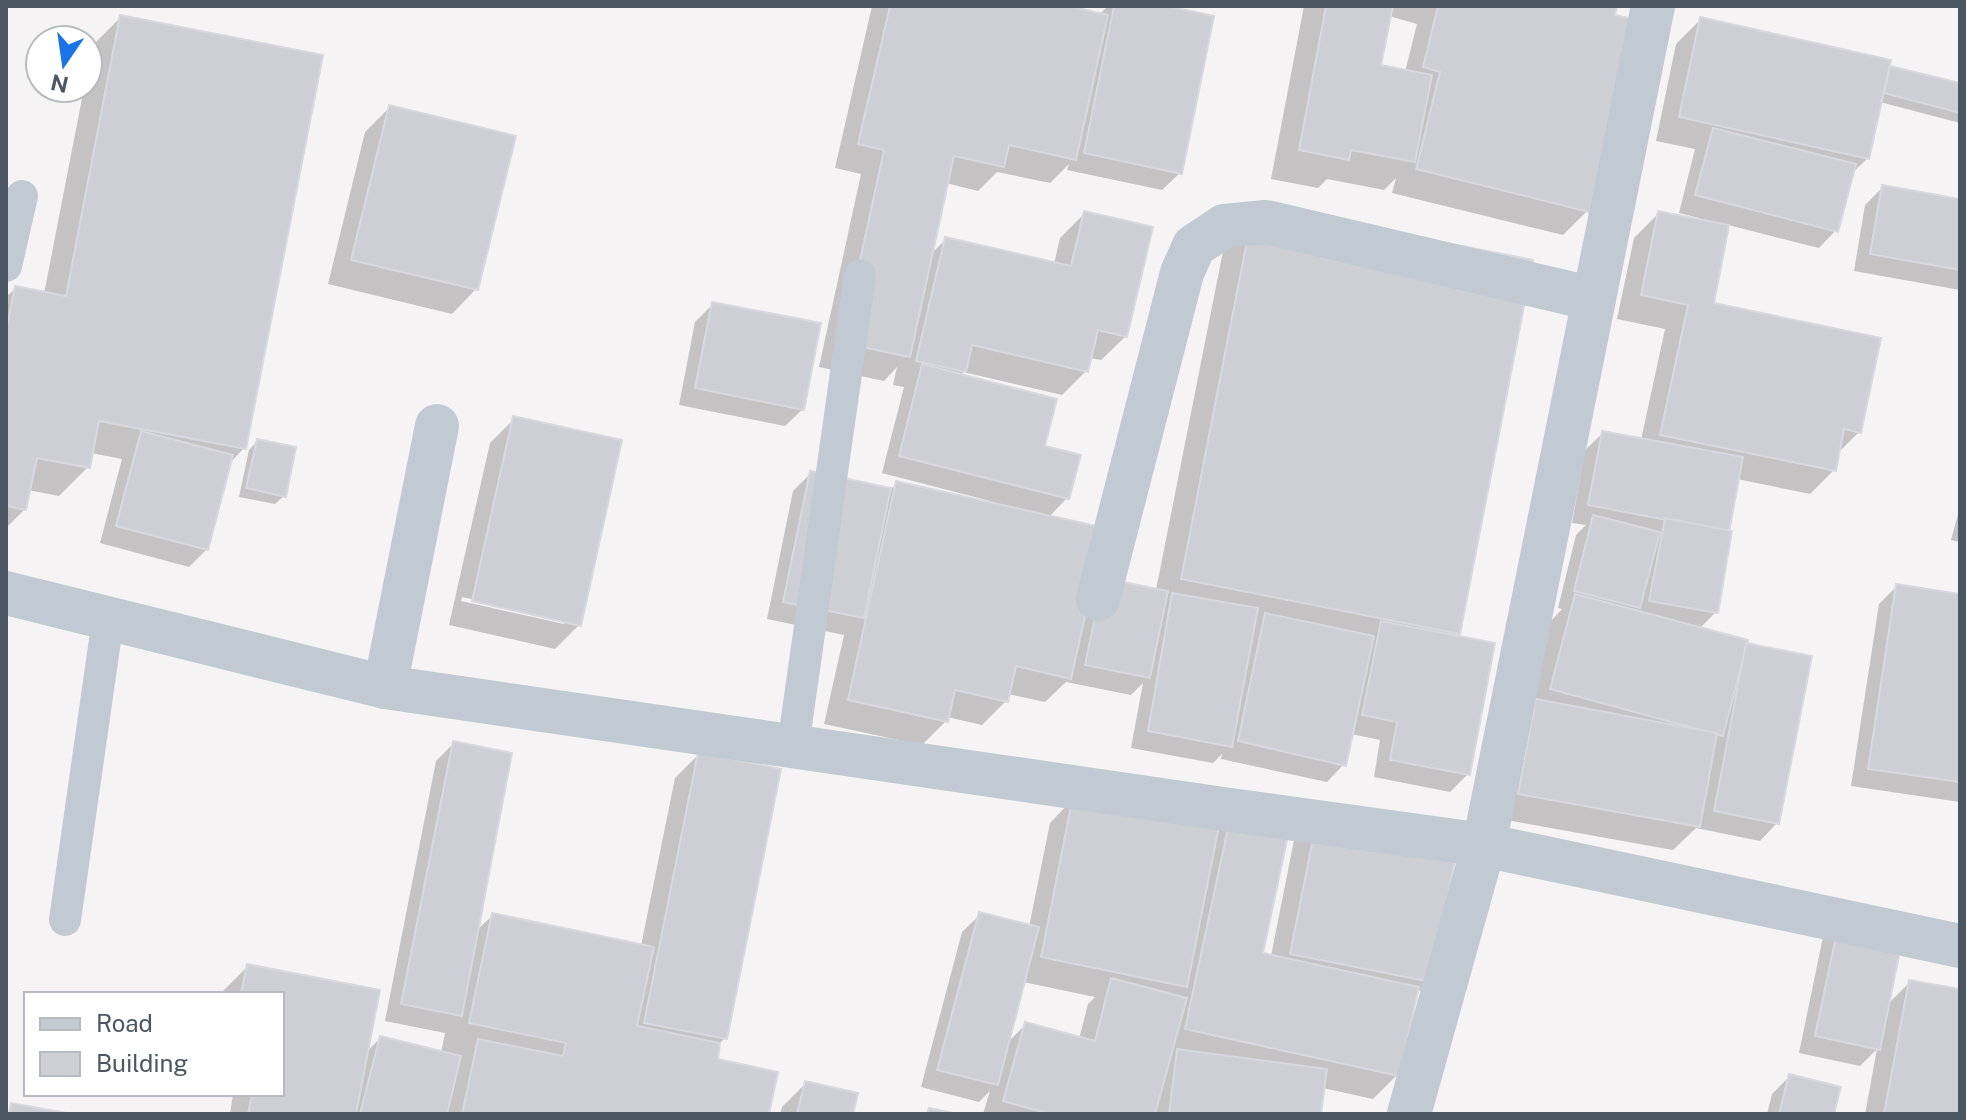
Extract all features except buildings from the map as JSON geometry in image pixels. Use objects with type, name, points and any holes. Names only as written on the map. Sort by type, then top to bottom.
[{"type":"street","points":[[1409,1114],[1484,845],[1653,6]]},
{"type":"street","points":[[1098,599],[1182,273],[1194,246],[1224,226],[1266,222],[1594,299]]},
{"type":"street","points":[[385,687],[437,426]]},
{"type":"street","points":[[6,593],[385,687],[1484,845],[1960,946]]},
{"type":"lane","points":[[6,266],[22,196]]},
{"type":"lane","points":[[793,746],[860,275]]},
{"type":"lane","points":[[65,920],[108,619]]}]
